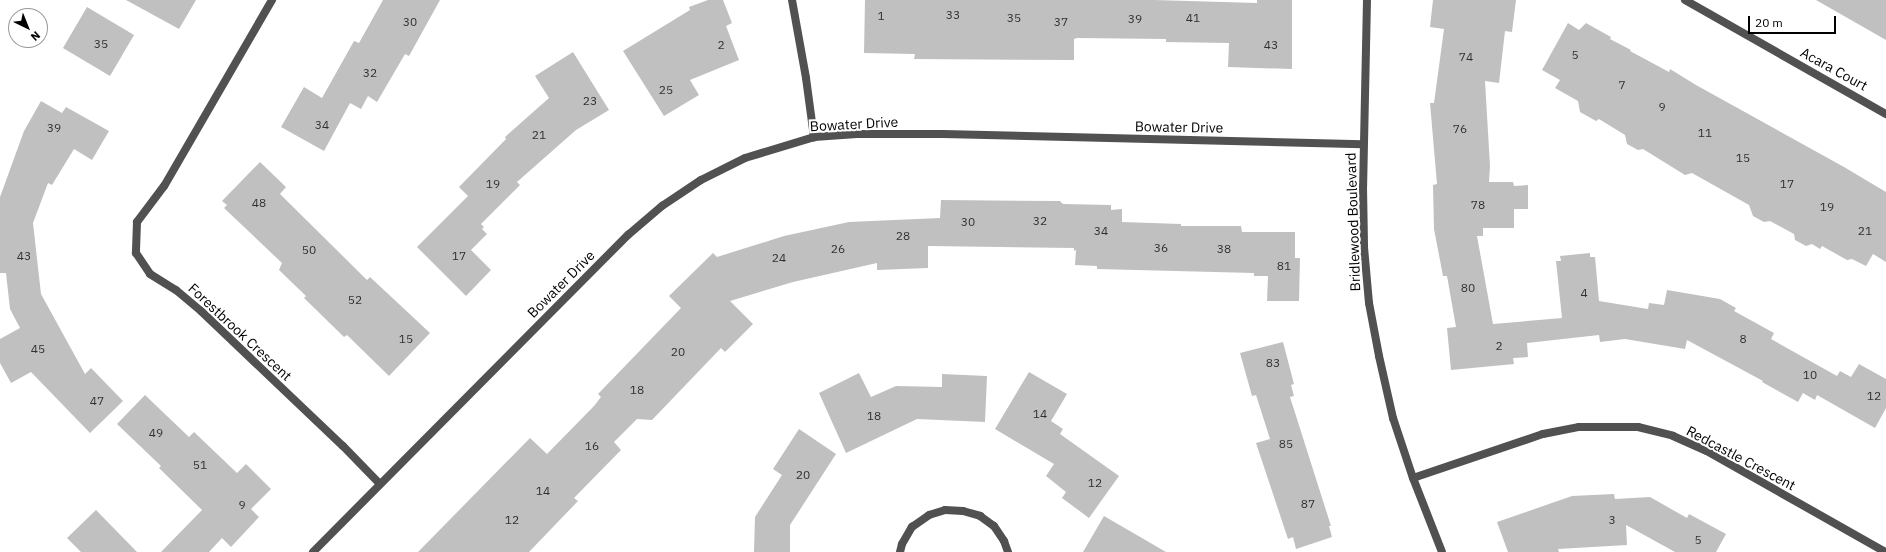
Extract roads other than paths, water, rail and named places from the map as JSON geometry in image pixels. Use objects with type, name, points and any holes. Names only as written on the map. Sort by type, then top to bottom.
[{"type":"street","name":"Forestbrook Crescent","points":[[272,0],[164,186],[137,222],[136,253],[150,274],[176,290],[202,311],[343,446],[380,484]]},
{"type":"street","points":[[792,0],[806,78],[814,137]]},
{"type":"street","name":"Bridlewood Boulevard","points":[[1367,0],[1363,144],[1364,247],[1369,303],[1393,418],[1413,478],[1442,552]]},
{"type":"street","name":"Acara Court","points":[[1685,0],[1886,114]]},
{"type":"street","name":"Bowater Drive","points":[[313,552],[628,235],[662,206],[701,180],[745,158],[814,137],[857,134],[943,134],[1363,144]]},
{"type":"street","name":"Redcastle Crescent","points":[[1413,478],[1543,434],[1579,427],[1638,427],[1673,436],[1705,450],[1885,552]]},
{"type":"street","points":[[900,552],[902,544],[912,527],[928,516],[946,510],[963,511],[980,516],[994,526],[1004,541],[1008,552]]}]
